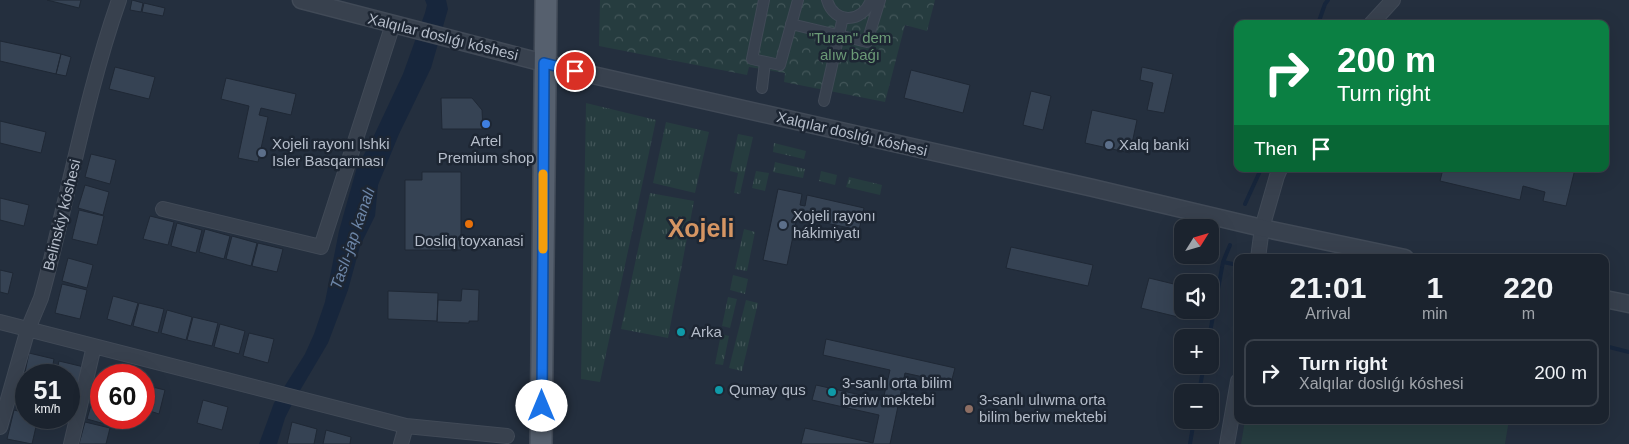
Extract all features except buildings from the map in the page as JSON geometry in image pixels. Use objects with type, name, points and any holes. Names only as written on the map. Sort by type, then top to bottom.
[{"type":"main road","points":[[541,444],[546,0]]},
{"type":"street","name":"Belinskiy kóshesi","points":[[0,427],[28,329],[41,298],[92,91],[119,0]]},
{"type":"street","name":"Xalqılar doslıǵı kóshesi","points":[[300,0],[575,71],[1103,190],[1262,228],[1386,254]]},
{"type":"street","points":[[764,0],[752,60],[780,65],[798,0]]},
{"type":"street","points":[[827,0],[832,9],[843,17],[858,16],[875,1]]},
{"type":"street","points":[[1375,20],[1393,0]]},
{"type":"street","points":[[791,24],[867,42],[875,1]]},
{"type":"street","points":[[824,101],[843,17]]},
{"type":"street","points":[[163,209],[322,247],[393,24]]},
{"type":"street","points":[[762,88],[765,62]]},
{"type":"street","points":[[1259,254],[1262,228],[1279,172]]},
{"type":"street","points":[[1609,300],[1629,304]]},
{"type":"street","points":[[0,322],[406,426],[508,436]]},
{"type":"street","points":[[71,444],[94,346]]},
{"type":"street","points":[[1227,444],[1234,403]]},
{"type":"street","points":[[401,444],[406,426]]},
{"type":"green space","name":"\"Turan\" dem alıw baǵı","points":[[600,0],[935,0],[927,31],[905,25],[885,102],[784,82],[785,73],[749,67],[747,75],[599,46]]},
{"type":"green space","points":[[586,103],[656,120],[600,382],[581,379]]},
{"type":"green space","points":[[666,122],[709,132],[695,193],[653,183]]},
{"type":"green space","points":[[738,134],[753,137],[740,194],[734,193],[738,173],[730,171]]},
{"type":"green space","points":[[774,143],[806,151],[804,159],[773,152]]},
{"type":"green space","points":[[775,162],[805,169],[803,178],[773,172]]},
{"type":"green space","points":[[756,171],[769,173],[765,191],[752,188]]},
{"type":"green space","points":[[821,171],[837,175],[835,185],[819,181]]},
{"type":"green space","points":[[849,177],[882,185],[880,195],[846,187]]},
{"type":"green space","points":[[650,193],[694,201],[668,338],[621,329]]},
{"type":"green space","points":[[744,229],[755,232],[747,271],[735,269]]},
{"type":"green space","points":[[733,275],[748,279],[745,294],[730,290]]},
{"type":"green space","points":[[728,297],[737,299],[730,328],[722,326]]},
{"type":"green space","points":[[746,300],[758,303],[742,371],[729,368]]},
{"type":"green space","points":[[721,334],[729,336],[723,365],[715,364]]},
{"type":"green space","points":[[1244,424],[1508,424],[1505,444],[1241,444]]},
{"type":"water","name":"Taslı-jap kanalı","points":[[425,0],[446,0],[448,9],[431,68],[399,134],[378,185],[375,216],[360,246],[348,290],[328,343],[292,404],[285,418],[277,444],[259,444],[274,403],[305,354],[314,334],[325,302],[339,231],[357,167],[403,74],[425,13],[427,5]]},
{"type":"waterway","points":[[1319,20],[1328,0]]},
{"type":"waterway","points":[[1245,204],[1260,172]]},
{"type":"waterway","points":[[1211,329],[1223,262],[1230,245]]},
{"type":"waterway","points":[[1223,262],[1234,264]]},
{"type":"waterway","points":[[1609,347],[1629,352]]},
{"type":"waterway","points":[[1200,384],[1202,374]]},
{"type":"waterway","points":[[1190,444],[1192,429]]},
{"type":"slow traffic","points":[[543,174],[543,249]]},
{"type":"place","name":"Artel Premium shop","points":[[486,124]]},
{"type":"place","name":"Xalq banki","points":[[1109,145]]},
{"type":"place","name":"Xojeli rayonı Ishki Isler Basqarması","points":[[262,153]]},
{"type":"place","name":"Dosliq toyxanasi","points":[[469,224]]},
{"type":"place","name":"Xojeli rayonı hákimiyatı","points":[[783,225]]},
{"type":"place","name":"Arka","points":[[681,332]]},
{"type":"place","name":"Qumay qus","points":[[719,390]]},
{"type":"place","name":"3-sanlı orta bilim beriw mektebi","points":[[832,392]]},
{"type":"place","name":"3-sanlı ulıwma orta bilim beriw mektebi","points":[[969,409]]},
{"type":"district","name":"Xojeli","points":[[701,228]]},
{"type":"route","points":[[542,406],[544,63],[575,71]]}]
